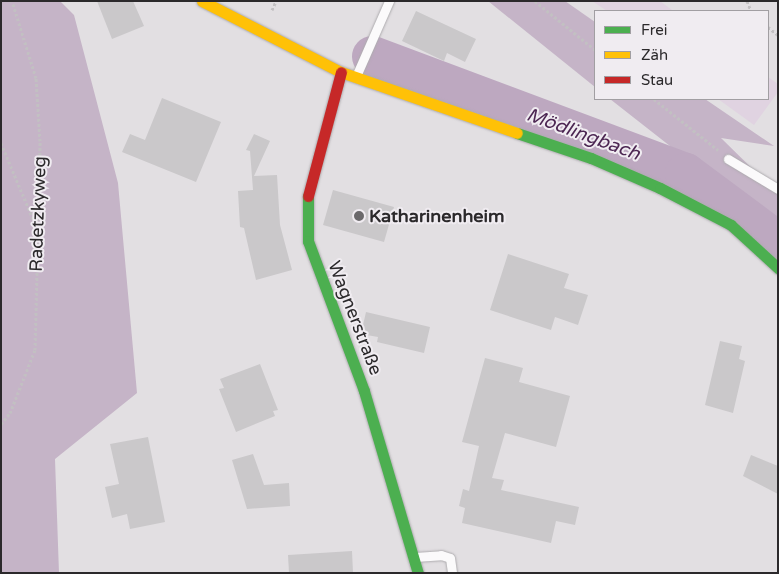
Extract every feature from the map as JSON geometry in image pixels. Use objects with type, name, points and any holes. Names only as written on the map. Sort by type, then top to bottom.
[{"type":"street","points":[[202,1],[341,72],[358,72],[591,158],[660,188],[731,225],[778,268]]},
{"type":"street","name":"Wagnerstraße","points":[[341,72],[308,196],[308,241],[324,290],[364,391],[418,573]]},
{"type":"lane","points":[[358,72],[389,1]]},
{"type":"lane","points":[[728,159],[778,189]]},
{"type":"lane","points":[[414,557],[441,555],[450,558],[452,573]]},
{"type":"path","name":"Radetzkyweg","points":[[1,424],[10,413],[35,350],[36,227],[40,140],[36,78],[12,1]]},
{"type":"path","points":[[535,1],[594,49]]},
{"type":"path","points":[[655,100],[728,159]]},
{"type":"path","points":[[1,143],[36,227]]},
{"type":"shaded area","points":[[1,1],[60,1],[74,15],[118,183],[137,393],[55,459],[59,573],[1,573]]},
{"type":"shaded area","points":[[488,1],[565,1],[594,21],[594,86]]},
{"type":"shaded area","points":[[592,1],[660,1],[672,10],[606,10]]},
{"type":"shaded area","points":[[769,78],[778,84],[778,92],[754,125],[719,100],[769,100]]},
{"type":"shaded area","points":[[611,100],[706,100],[774,146],[721,138],[778,194],[778,238],[707,175]]},
{"type":"building","points":[[97,1],[133,1],[144,26],[112,39]]},
{"type":"building","points":[[416,11],[476,39],[465,62],[447,53],[444,61],[402,41]]},
{"type":"building","points":[[162,98],[221,122],[196,182],[122,152],[130,134],[145,140]]},
{"type":"building","points":[[254,134],[270,141],[254,176],[277,175],[280,225],[292,270],[256,280],[244,228],[240,227],[238,191],[253,190],[250,151],[246,150]]},
{"type":"building","name":"Katharinenheim","points":[[333,190],[394,207],[384,242],[323,225]]},
{"type":"building","points":[[508,254],[569,274],[564,288],[588,295],[578,325],[555,317],[551,330],[490,310]]},
{"type":"building","points":[[366,312],[430,327],[424,353],[377,342],[378,337],[361,334]]},
{"type":"building","points":[[720,341],[742,346],[739,359],[745,361],[733,413],[705,405]]},
{"type":"building","points":[[485,358],[523,368],[519,382],[570,396],[556,447],[505,433],[492,478],[504,480],[501,490],[579,507],[575,525],[556,521],[551,543],[462,523],[465,508],[459,506],[463,489],[469,491],[479,446],[462,442]]},
{"type":"building","points":[[260,364],[278,410],[273,411],[275,416],[236,432],[219,389],[224,388],[220,379]]},
{"type":"building","points":[[148,437],[165,522],[130,529],[127,514],[112,518],[105,487],[119,484],[110,444]]},
{"type":"building","points":[[253,454],[264,485],[289,483],[290,506],[247,509],[232,460]]},
{"type":"building","points":[[751,455],[778,466],[778,494],[743,476]]},
{"type":"building","points":[[352,551],[353,573],[289,573],[288,555]]},
{"type":"waterway","name":"Mödlingbach","points":[[372,56],[685,173],[778,242]]},
{"type":"traffic: fast","points":[[517,133],[591,158],[660,188],[731,225],[778,268]]},
{"type":"traffic: fast","points":[[308,196],[308,241],[364,391],[418,573]]},
{"type":"traffic: slow","points":[[202,1],[341,72],[517,133]]},
{"type":"traffic: jam","points":[[308,196],[341,72]]},
{"type":"place","name":"Katharinenheim","points":[[359,216]]}]
